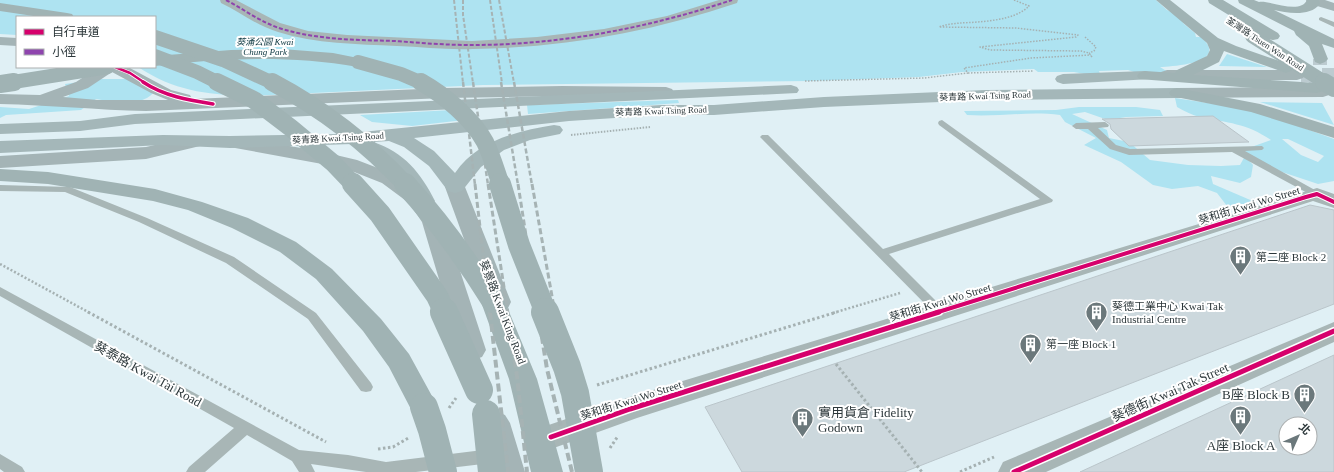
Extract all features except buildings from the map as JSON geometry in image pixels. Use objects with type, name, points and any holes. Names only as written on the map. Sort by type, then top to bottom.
[{"type":"highway","points":[[1162,0],[1213,41],[1310,83]]},
{"type":"highway","points":[[1244,0],[1288,23],[1334,44]]},
{"type":"highway","points":[[1249,0],[1276,7],[1296,9],[1310,6],[1313,4],[1313,0]]},
{"type":"highway","name":"荃灣路 Tsuen Wan Road","points":[[1209,2],[1310,83]]},
{"type":"highway","name":"荃灣路 Tsuen Wan Road","points":[[1209,2],[1273,36],[1334,73]]},
{"type":"highway","points":[[0,7],[60,16]]},
{"type":"highway","points":[[1288,23],[1312,40],[1317,47],[1320,59]]},
{"type":"highway","points":[[156,37],[195,49],[229,62],[285,89],[328,116],[370,148],[420,201],[481,280],[493,302],[522,379],[547,472]]},
{"type":"highway","points":[[1183,73],[1214,59],[1217,50],[1213,41]]},
{"type":"highway","points":[[156,61],[245,54],[330,57],[358,62],[421,82],[437,91],[463,114],[484,141],[493,161],[519,246],[567,367],[575,393],[590,472]]},
{"type":"highway","points":[[156,56],[197,72],[254,100],[333,163],[380,214],[437,296],[479,390],[502,466]]},
{"type":"highway","points":[[0,84],[102,68]]},
{"type":"highway","points":[[1145,76],[1310,83]]},
{"type":"highway","points":[[1261,92],[1310,83]]},
{"type":"highway","points":[[1177,93],[1254,108],[1334,133]]},
{"type":"highway","points":[[0,175],[48,178],[155,195],[195,206],[240,222],[288,247],[324,274],[372,325],[400,360],[424,407],[432,430],[443,472]]},
{"type":"main road","points":[[1313,0],[1334,7]]},
{"type":"main road","points":[[0,41],[16,42]]},
{"type":"main road","points":[[38,100],[82,85],[107,68]]},
{"type":"main road","points":[[118,68],[130,73],[154,89],[180,98],[213,104]]},
{"type":"main road","points":[[1051,79],[1145,76],[1183,73],[1310,83]]},
{"type":"main road","name":"葵青路 Kwai Tsing Road","points":[[0,129],[80,126],[135,119],[701,93],[897,87],[968,81],[1005,80]]},
{"type":"main road","name":"葵青路 Kwai Tsing Road","points":[[0,147],[163,140],[230,142],[342,139],[569,116],[661,110],[714,110],[824,102],[986,95],[1261,92],[1310,83]]},
{"type":"main road","points":[[0,99],[124,105],[213,104],[444,93],[562,91],[701,93]]},
{"type":"main road","points":[[80,126],[126,131],[352,126],[372,129],[393,135],[412,144],[431,158],[445,172],[455,187],[463,173],[478,158],[515,138],[557,130],[665,119],[714,110]]},
{"type":"main road","points":[[342,139],[373,147],[391,156],[405,167],[415,180],[425,200],[433,222],[502,466]]},
{"type":"main road","points":[[0,162],[146,153],[194,142]]},
{"type":"main road","points":[[230,142],[325,158],[350,164],[379,174],[399,186],[416,199],[433,222]]},
{"type":"main road","name":"葵景路 Kwai King Road","points":[[455,187],[551,437]]},
{"type":"main road","points":[[551,437],[562,472]]},
{"type":"street","points":[[226,0],[267,23],[300,33],[347,39],[459,44],[510,43],[603,32],[671,18],[732,0]]},
{"type":"street","name":"葵和街 Kwai Wo Street","points":[[551,437],[630,409],[940,312],[1326,198]]},
{"type":"street","name":"葵德街 Kwai Tak Street","points":[[1014,472],[1334,331]]},
{"type":"lane","points":[[1321,19],[1334,25]]},
{"type":"lane","points":[[881,253],[1048,200],[942,123]]},
{"type":"lane","points":[[1076,126],[1105,125]]},
{"type":"lane","points":[[1090,126],[1113,147],[1129,152],[1259,148]]},
{"type":"lane","points":[[765,137],[940,312]]},
{"type":"lane","points":[[1234,149],[1326,198]]},
{"type":"lane","points":[[0,188],[66,189],[143,220],[230,260],[312,316],[366,387]]},
{"type":"lane","name":"葵泰路 Kwai Tai Road","points":[[0,291],[297,456],[348,462],[386,469],[502,466]]},
{"type":"lane","points":[[194,472],[245,428]]},
{"type":"lane","name":"葵泰路 Kwai Tai Road","points":[[297,456],[307,472]]},
{"type":"lane","points":[[0,461],[17,472]]},
{"type":"path","points":[[1014,0],[1025,3],[1029,6],[1018,14],[939,27],[1016,28],[1078,35],[1076,37],[1056,40],[980,47],[990,50],[1081,51],[1090,55]]},
{"type":"path","points":[[964,68],[1031,58],[1090,55],[1096,47],[1084,37]]},
{"type":"path","points":[[968,73],[1034,71]]},
{"type":"path","points":[[594,384],[600,385],[916,288]]},
{"type":"path","points":[[832,358],[922,472]]},
{"type":"green space","name":"葵涌公園 Kwai Chung Park","points":[[0,0],[1156,0],[1167,10],[1177,14],[1184,24],[1195,33],[1196,37],[1201,37],[1208,46],[1209,53],[1205,58],[1187,64],[1160,67],[1168,72],[1146,76],[1128,70],[1099,71],[1101,77],[1074,72],[1038,72],[1034,69],[962,72],[919,77],[810,81],[483,85],[247,96],[190,90],[165,81],[140,68],[156,68],[156,16],[16,16],[16,35],[0,34]]},
{"type":"green space","points":[[1227,54],[1267,67],[1219,66]]},
{"type":"green space","points":[[100,79],[140,79],[159,86],[147,98],[135,102],[122,103],[96,99],[81,110],[6,115],[0,118],[0,107],[29,109],[69,96],[65,84]]},
{"type":"green space","points":[[1175,98],[1254,110],[1334,139],[1334,181],[1318,184],[1267,167],[1243,150],[1271,140],[1262,134],[1228,122],[1197,116],[1177,107]],"holes":[[[1282,139],[1288,139],[1324,156],[1318,162],[1301,155]]]},
{"type":"green space","points":[[678,100],[679,103],[528,114],[527,105]]},
{"type":"green space","points":[[1260,102],[1322,103],[1334,125]]},
{"type":"green space","points":[[1079,107],[1136,107],[1160,110],[1163,116],[1126,117],[1108,120],[1085,112],[1072,114],[1107,130],[1109,138],[1129,142],[1150,160],[1188,165],[1221,166],[1240,165],[1245,156],[1253,165],[1251,177],[1240,183],[1211,176],[1213,184],[1255,202],[1246,211],[1227,206],[1217,193],[1198,186],[1172,189],[1153,185],[1121,162],[1084,145],[1096,138],[1065,122],[1060,115],[967,115],[964,111],[1056,110]]},
{"type":"green space","points":[[452,110],[464,120],[412,126],[372,122],[360,115]]},
{"type":"tunnel","points":[[1308,82],[1320,66],[1320,59]]},
{"type":"tunnel","points":[[1301,75],[1334,75]]},
{"type":"railway","points":[[454,0],[463,83]]},
{"type":"railway","points":[[463,0],[463,15],[473,83]]},
{"type":"railway","points":[[490,0],[502,83]]},
{"type":"railway","points":[[499,0],[514,83]]},
{"type":"railway","points":[[463,82],[475,185]]},
{"type":"railway","points":[[473,82],[488,185]]},
{"type":"railway","points":[[501,82],[518,185]]},
{"type":"railway","points":[[514,82],[532,185]]},
{"type":"railway","points":[[475,184],[490,313]]},
{"type":"railway","points":[[488,184],[508,313]]},
{"type":"railway","points":[[518,184],[538,313]]},
{"type":"railway","points":[[532,184],[555,313]]},
{"type":"railway","points":[[490,312],[508,472]]},
{"type":"railway","points":[[507,312],[517,376],[527,472]]},
{"type":"railway","points":[[538,312],[547,369],[572,472]]},
{"type":"railway","points":[[554,312],[564,366],[588,472]]},
{"type":"marked path","points":[[226,0],[261,20],[282,29],[308,35],[347,39],[450,45],[537,42],[604,33],[670,19],[732,0]]},
{"type":"cycle path","points":[[118,68],[130,73],[154,89],[180,98],[213,104]]},
{"type":"cycle path","points":[[551,437],[630,409],[1306,197],[1317,194],[1334,202]]},
{"type":"cycle path","points":[[1014,472],[1334,331]]},
{"type":"place","name":"第二座 Block 2","points":[[1240,276]]},
{"type":"place","name":"葵德工業中心 Kwai Tak Industrial Centre","points":[[1096,332]]},
{"type":"place","name":"第一座 Block 1","points":[[1030,364]]},
{"type":"place","name":"B座 Block B","points":[[1305,414]]},
{"type":"place","name":"A座 Block A","points":[[1241,436]]},
{"type":"place","name":"實用貨倉 Fidelity Godown","points":[[803,438]]}]
